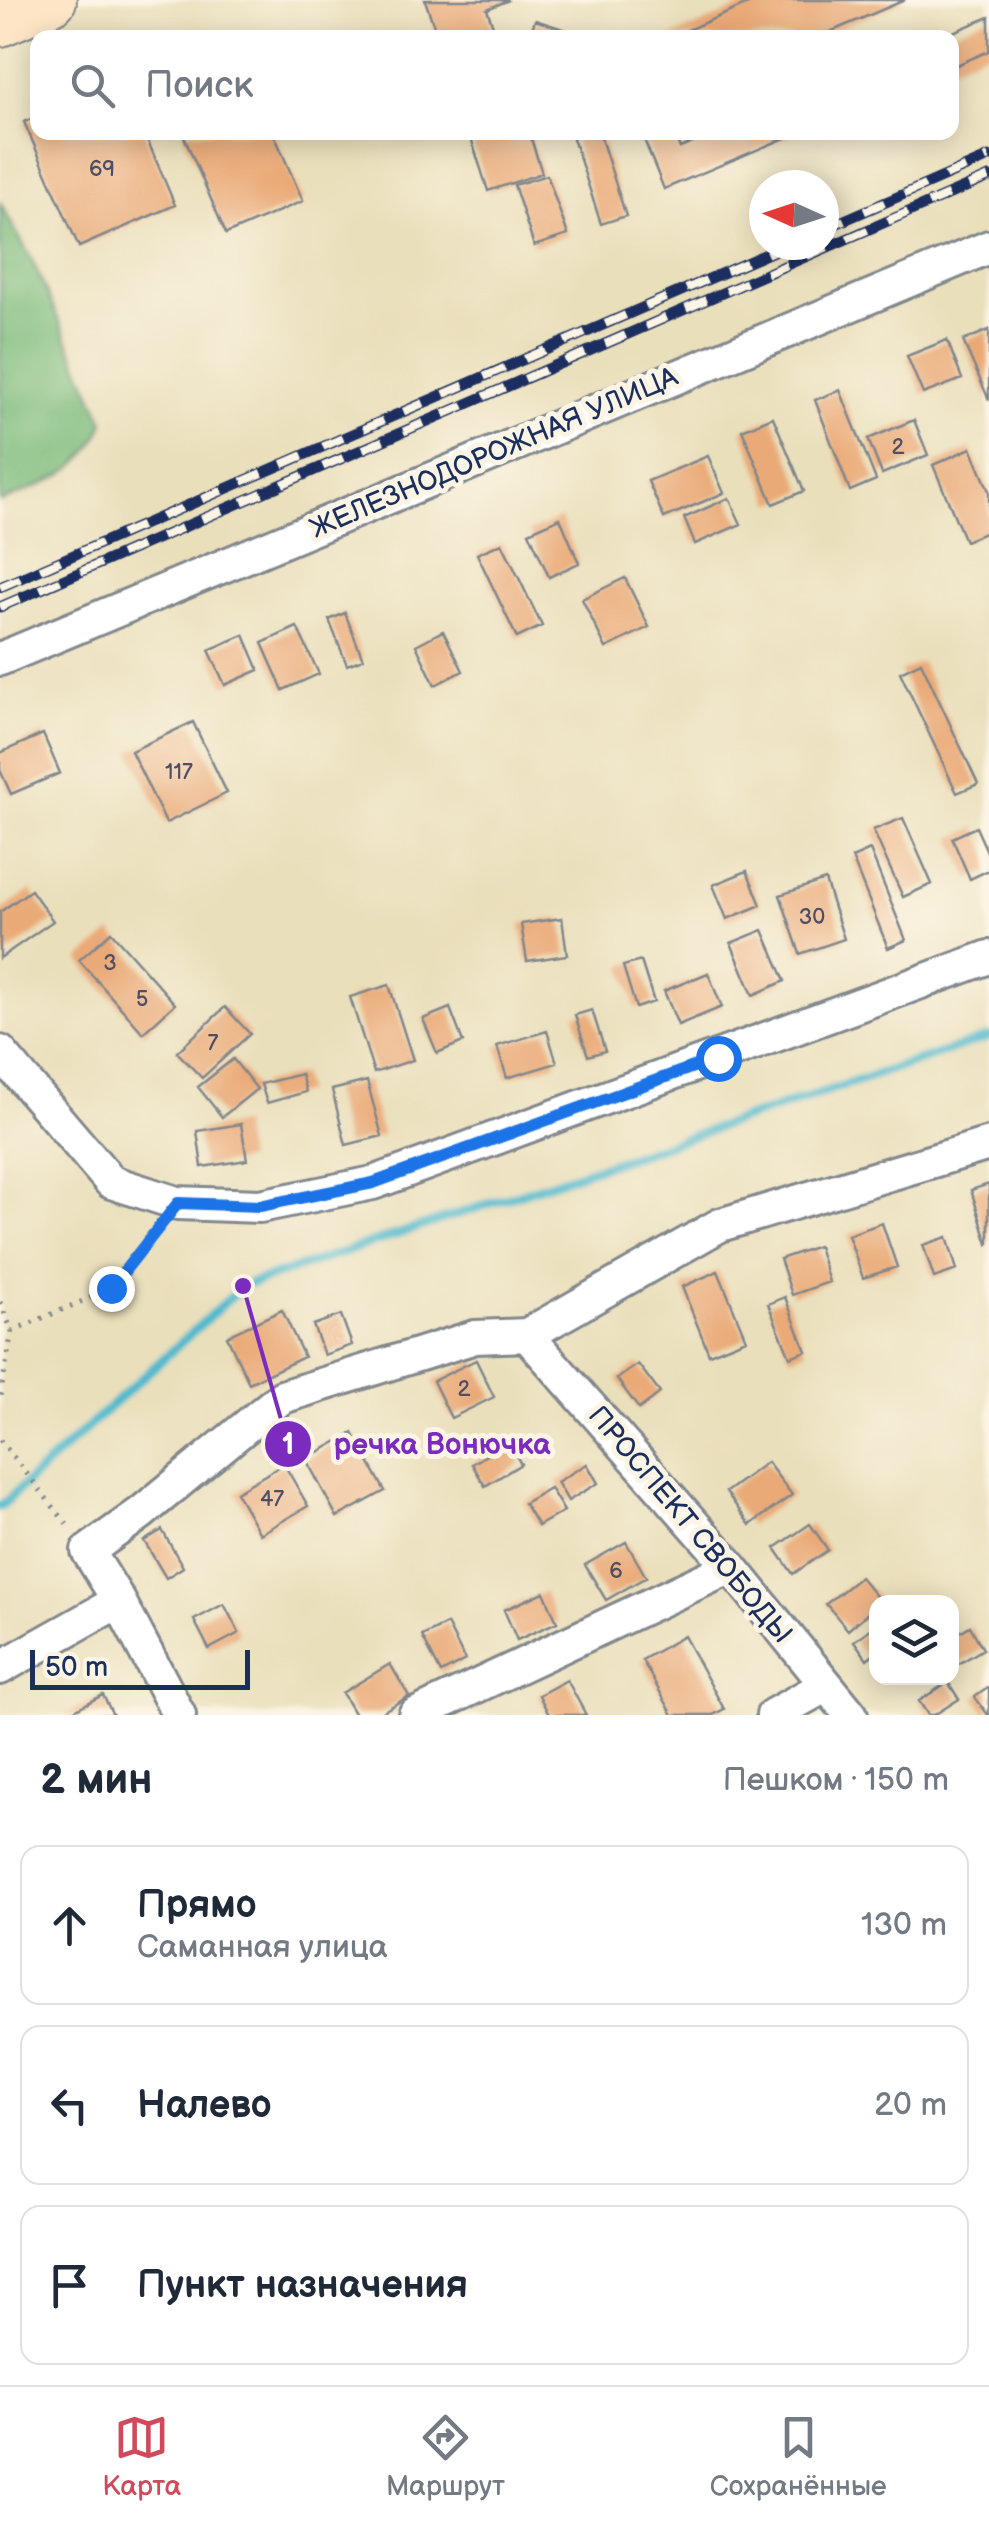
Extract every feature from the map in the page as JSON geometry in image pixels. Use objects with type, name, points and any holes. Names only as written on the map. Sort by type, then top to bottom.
[{"type":"street","points":[[0,22],[52,0]]},
{"type":"street","name":"ЖЕЛЕЗНОДОРОЖНАЯ УЛИЦА","points":[[0,659],[989,247]]},
{"type":"street","points":[[0,1052],[111,1182],[178,1203],[260,1206],[373,1183],[989,958]]},
{"type":"street","points":[[179,1715],[88,1550],[282,1398],[476,1337],[526,1336],[720,1225],[989,1144]]},
{"type":"street","name":"ПРОСПЕКТ СВОБОДЫ","points":[[526,1336],[731,1567],[851,1715]]},
{"type":"street","points":[[415,1715],[731,1567]]},
{"type":"street","points":[[0,1668],[119,1601]]},
{"type":"street","points":[[773,1715],[825,1686]]},
{"type":"path","points":[[12,1331],[111,1288],[178,1203]]},
{"type":"path","points":[[0,1302],[12,1331],[0,1397]]},
{"type":"path","points":[[0,1440],[88,1550]]},
{"type":"green space","points":[[0,203],[32,260],[104,422],[96,440],[75,465],[0,502]]},
{"type":"building","points":[[425,0],[509,0],[487,9],[494,30],[435,30]]},
{"type":"building","points":[[757,0],[905,0],[835,30],[688,30]]},
{"type":"building","points":[[989,17],[989,51],[959,64],[958,30]]},
{"type":"building","points":[[535,20],[566,30],[532,30]]},
{"type":"building","points":[[32,140],[147,140],[175,205],[79,247]]},
{"type":"building","points":[[185,140],[276,140],[303,201],[226,234]]},
{"type":"building","points":[[472,140],[532,140],[542,173],[488,191]]},
{"type":"building","points":[[574,140],[602,140],[626,216],[601,224]]},
{"type":"building","points":[[644,140],[676,140],[680,148],[699,140],[780,140],[664,189]]},
{"type":"building","points":[[547,175],[568,235],[534,246],[514,185]]},
{"type":"building","points":[[989,330],[989,400],[963,341]]},
{"type":"building","points":[[947,340],[962,379],[923,394],[907,356]]},
{"type":"building","points":[[840,390],[876,480],[850,491],[815,400]]},
{"type":"building","points":[[773,417],[804,491],[773,504],[742,430]]},
{"type":"building","points":[[914,420],[928,455],[882,474],[868,439]]},
{"type":"building","points":[[971,448],[989,491],[989,531],[965,541],[933,465]]},
{"type":"building","points":[[708,456],[724,493],[664,518],[648,481]]},
{"type":"building","points":[[729,498],[741,524],[695,544],[684,518]]},
{"type":"building","points":[[560,518],[579,563],[549,577],[529,532]]},
{"type":"building","points":[[502,543],[542,626],[517,638],[477,554]]},
{"type":"building","points":[[625,578],[649,627],[606,648],[582,599]]},
{"type":"building","points":[[345,613],[363,659],[347,665],[329,620]]},
{"type":"building","points":[[297,627],[319,674],[283,690],[262,643]]},
{"type":"building","points":[[443,631],[463,671],[435,685],[416,645]]},
{"type":"building","points":[[244,635],[259,670],[225,685],[209,650]]},
{"type":"building","points":[[921,662],[978,784],[957,793],[900,672]]},
{"type":"building","points":[[193,722],[227,793],[166,823],[131,751]]},
{"type":"building","points":[[43,734],[60,773],[11,794],[0,770],[0,753]]},
{"type":"building","points":[[903,818],[932,884],[903,897],[873,830]]},
{"type":"building","points":[[976,827],[989,856],[989,870],[970,879],[952,838]]},
{"type":"building","points":[[870,850],[906,940],[888,948],[852,858]]},
{"type":"building","points":[[747,871],[761,905],[727,919],[713,885]]},
{"type":"building","points":[[825,880],[844,939],[800,954],[780,895]]},
{"type":"building","points":[[31,890],[53,921],[0,958],[0,912]]},
{"type":"building","points":[[562,918],[567,955],[527,961],[521,924]]},
{"type":"building","points":[[763,930],[785,981],[753,995],[731,943]]},
{"type":"building","points":[[111,932],[175,1004],[143,1033],[79,960]]},
{"type":"building","points":[[641,961],[654,1002],[636,1008],[623,966]]},
{"type":"building","points":[[708,973],[722,1007],[678,1025],[664,991]]},
{"type":"building","points":[[389,985],[413,1060],[374,1073],[350,997]]},
{"type":"building","points":[[225,1007],[250,1034],[202,1078],[177,1052]]},
{"type":"building","points":[[450,1008],[463,1042],[437,1053],[423,1019]]},
{"type":"building","points":[[592,1010],[605,1051],[588,1056],[575,1015]]},
{"type":"building","points":[[547,1031],[557,1063],[507,1078],[497,1046]]},
{"type":"building","points":[[233,1059],[257,1089],[222,1117],[198,1087]]},
{"type":"building","points":[[301,1074],[306,1092],[267,1103],[261,1084]]},
{"type":"building","points":[[367,1081],[382,1136],[346,1145],[332,1090]]},
{"type":"building","points":[[241,1124],[247,1160],[202,1167],[197,1131]]},
{"type":"building","points":[[989,1184],[989,1243],[988,1244],[971,1190]]},
{"type":"building","points":[[882,1223],[897,1267],[863,1278],[848,1235]]},
{"type":"building","points":[[947,1237],[957,1270],[934,1278],[923,1245]]},
{"type":"building","points":[[818,1246],[829,1282],[792,1295],[780,1259]]},
{"type":"building","points":[[718,1271],[746,1339],[709,1354],[682,1287]]},
{"type":"building","points":[[785,1297],[806,1351],[790,1357],[768,1304]]},
{"type":"building","points":[[282,1310],[304,1357],[249,1383],[227,1336]]},
{"type":"building","points":[[341,1315],[352,1345],[324,1355],[313,1325]]},
{"type":"building","points":[[476,1360],[494,1397],[451,1418],[433,1381]]},
{"type":"building","points":[[638,1364],[660,1393],[639,1409],[617,1379]]},
{"type":"building","points":[[353,1433],[385,1491],[337,1517],[306,1459]]},
{"type":"building","points":[[508,1442],[521,1464],[485,1486],[472,1464]]},
{"type":"building","points":[[767,1462],[792,1495],[750,1525],[726,1492]]},
{"type":"building","points":[[284,1464],[308,1506],[260,1534],[236,1492]]},
{"type":"building","points":[[587,1464],[598,1483],[568,1501],[557,1482]]},
{"type":"building","points":[[550,1488],[564,1511],[538,1526],[524,1503]]},
{"type":"building","points":[[810,1524],[828,1550],[793,1574],[775,1548]]},
{"type":"building","points":[[162,1530],[183,1567],[166,1578],[144,1541]]},
{"type":"building","points":[[626,1542],[646,1577],[606,1600],[585,1565]]},
{"type":"building","points":[[860,1577],[875,1595],[869,1595],[869,1612],[848,1630],[826,1604]]},
{"type":"building","points":[[544,1592],[557,1622],[517,1640],[504,1610]]},
{"type":"building","points":[[224,1604],[239,1633],[209,1649],[194,1620]]},
{"type":"building","points":[[447,1624],[465,1660],[441,1673],[422,1636]]},
{"type":"building","points":[[970,1626],[983,1649],[959,1664],[959,1633]]},
{"type":"building","points":[[869,1630],[869,1657],[867,1659],[854,1641]]},
{"type":"building","points":[[684,1636],[724,1709],[713,1715],[673,1715],[642,1660]]},
{"type":"building","points":[[390,1664],[409,1696],[377,1715],[355,1715],[342,1693]]},
{"type":"building","points":[[567,1680],[586,1715],[549,1715],[539,1695]]},
{"type":"building","points":[[943,1685],[950,1685],[959,1699],[934,1715],[928,1715],[919,1701]]},
{"type":"building","points":[[989,1687],[989,1715],[988,1715],[975,1697]]},
{"type":"building","points":[[103,1695],[113,1715],[65,1715]]},
{"type":"waterway","points":[[0,1507],[243,1286],[989,1037]]},
{"type":"railway","points":[[839,222],[989,157]]},
{"type":"railway","points":[[0,607],[989,177]]},
{"type":"railway","points":[[0,587],[752,260]]},
{"type":"place","name":"речка Вонючка","points":[[243,1286]]},
{"type":"route","points":[[111,1288],[178,1203],[260,1206],[373,1183],[718,1058]]}]
